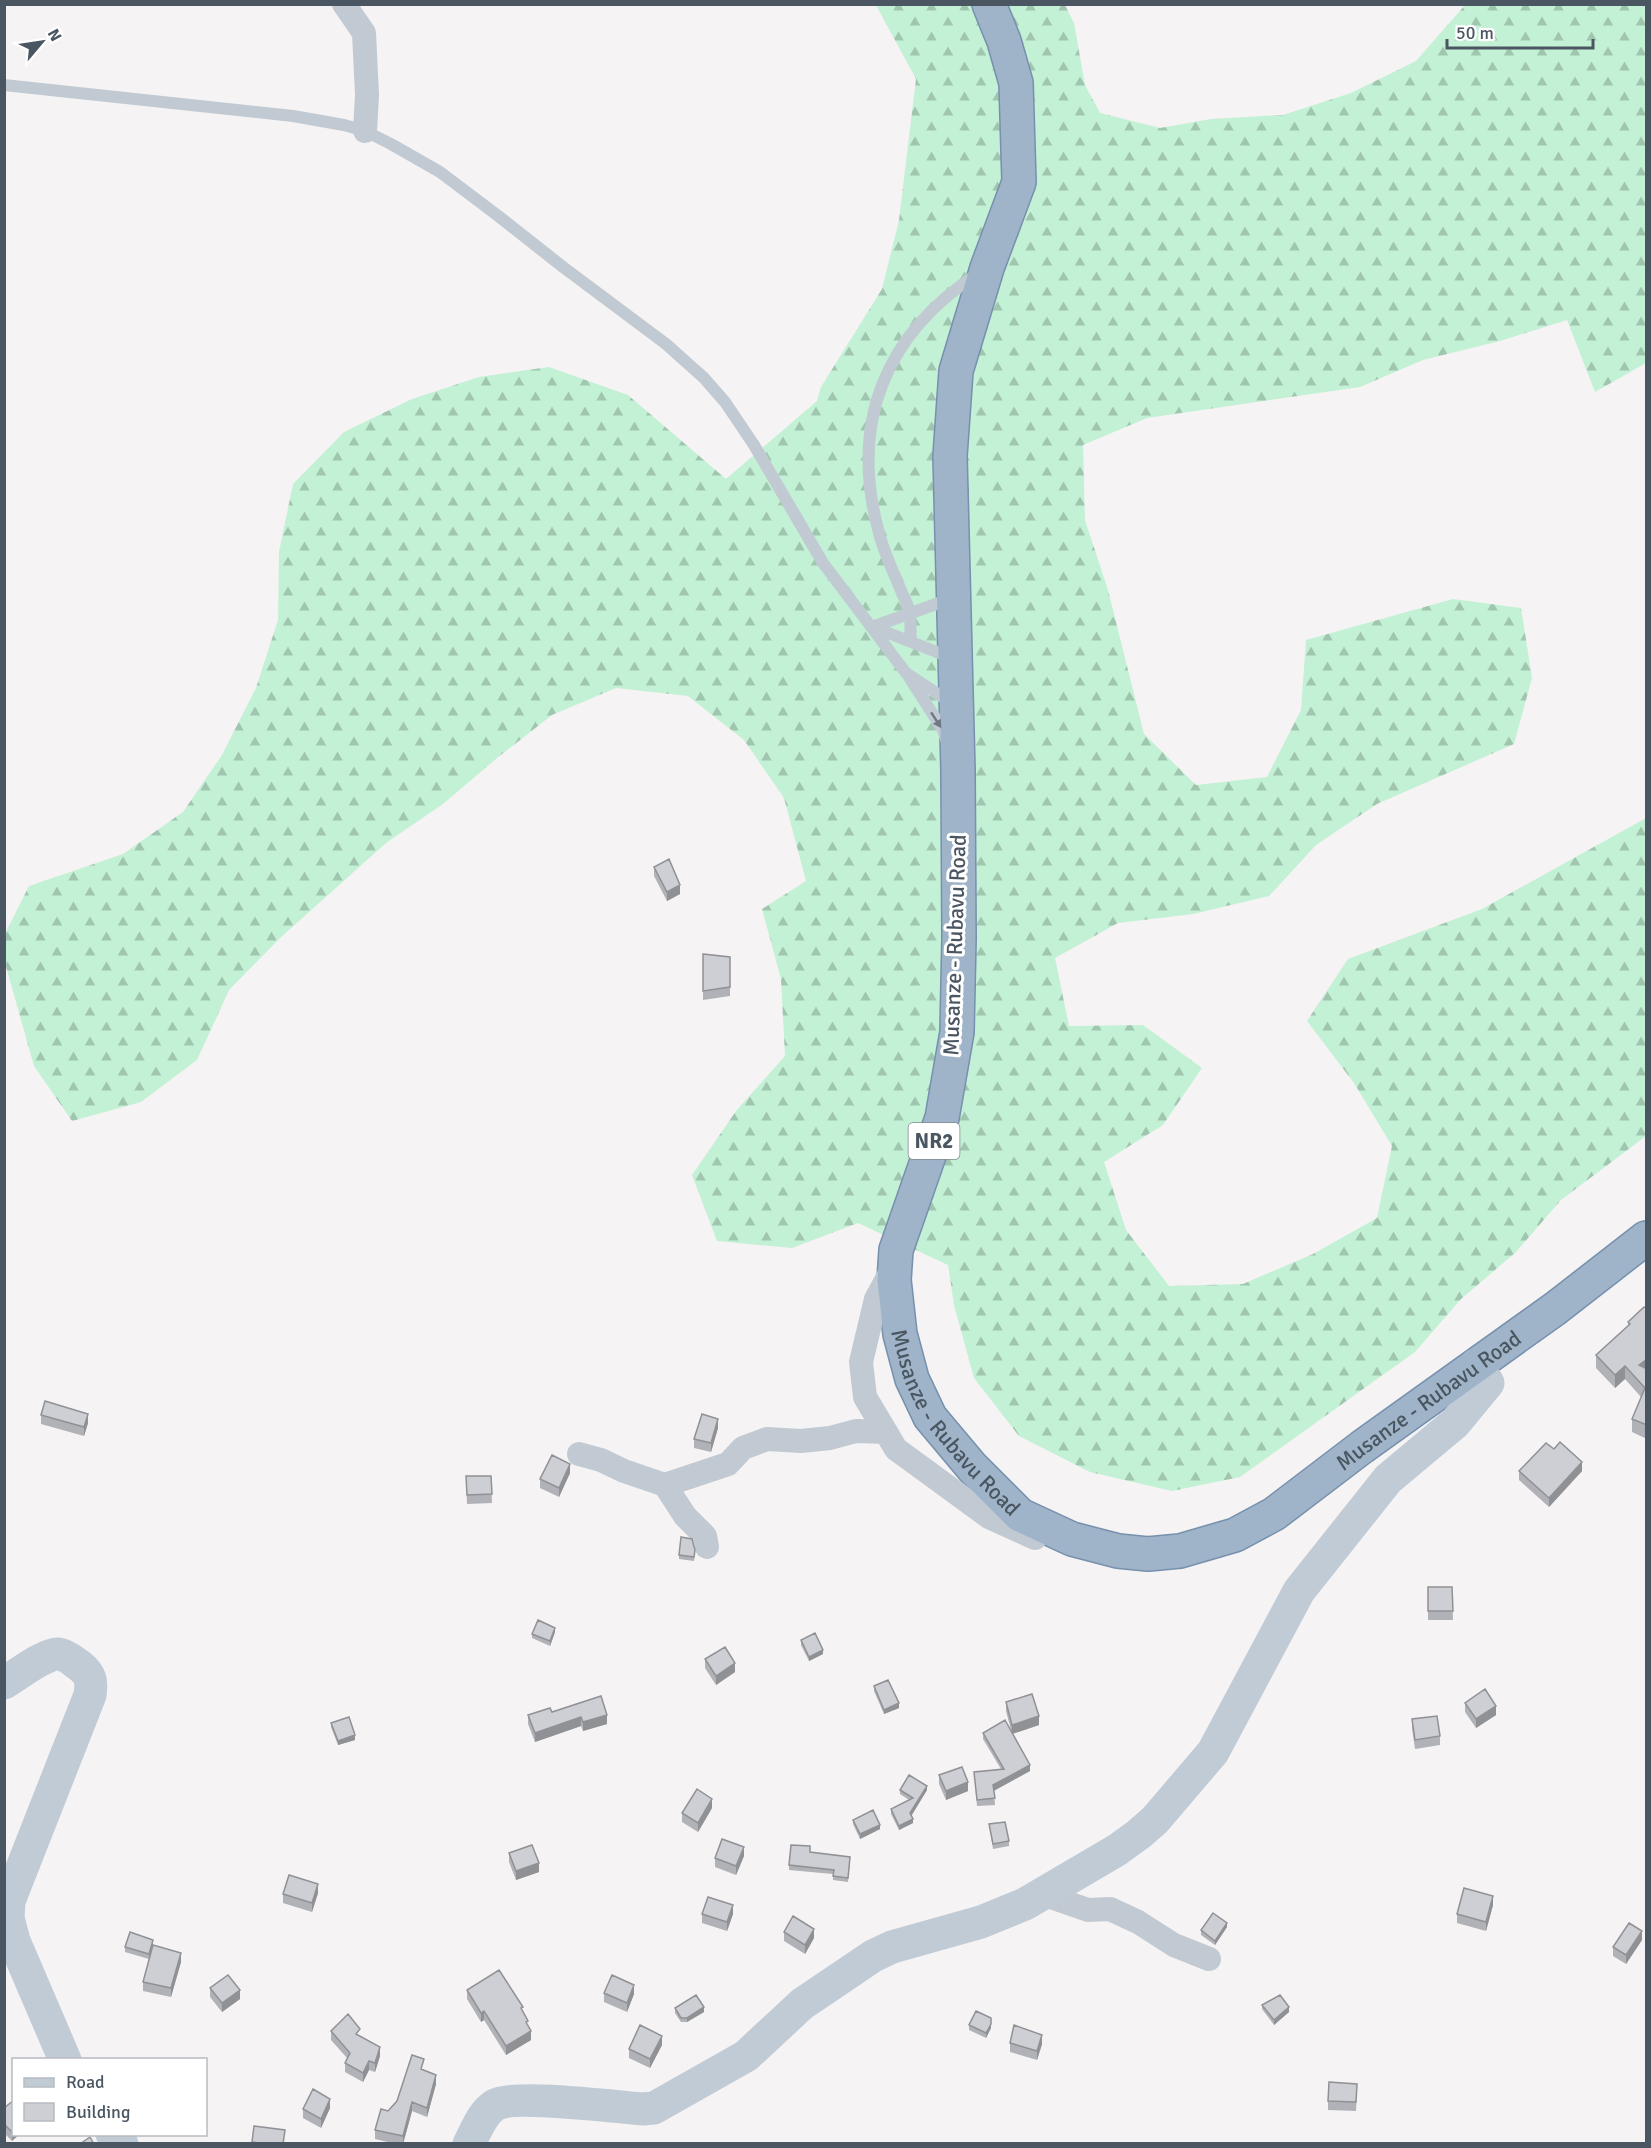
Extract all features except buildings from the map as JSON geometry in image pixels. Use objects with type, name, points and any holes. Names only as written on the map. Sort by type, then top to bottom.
[{"type":"highway","name":"Musanze - Rubavu Road","points":[[989,4],[1017,83],[1019,182],[987,268],[956,371],[950,456],[958,771],[957,1032],[942,1118],[896,1250],[894,1280],[900,1334],[912,1379],[930,1417],[951,1444],[1020,1515],[1072,1539],[1118,1551],[1148,1554],[1180,1551],[1235,1535],[1274,1514],[1362,1447],[1556,1308],[1647,1238]]},
{"type":"main road","points":[[469,2144],[486,2112],[496,2104],[507,2100],[654,2108],[746,2056],[802,2004],[873,1956],[892,1947],[1000,1915],[1042,1894],[1117,1850],[1139,1834],[1155,1820],[1213,1752],[1299,1591],[1388,1479],[1455,1423],[1488,1383],[1476,1365]]},
{"type":"main road","points":[[4,1683],[45,1658],[59,1653],[87,1672],[91,1680],[90,1695],[9,1901],[8,1918],[14,1941],[64,2058]]},
{"type":"street","points":[[344,4],[364,33],[367,95],[365,131]]},
{"type":"street","points":[[895,1264],[876,1299],[861,1362],[865,1397],[896,1449],[989,1517],[1049,1545],[1100,1554],[1148,1554]]},
{"type":"street","points":[[579,1454],[601,1460],[624,1471],[665,1485],[728,1464],[743,1448],[767,1439],[801,1441],[830,1438],[856,1431],[886,1432]]},
{"type":"street","points":[[665,1485],[685,1516],[705,1536],[707,1547]]},
{"type":"street","points":[[1042,1894],[1088,1910],[1110,1909],[1138,1922],[1174,1945],[1209,1959]]},
{"type":"lane","points":[[4,86],[293,116],[345,125],[365,131],[440,172],[666,344],[704,378],[725,402],[754,445],[822,563],[906,673],[943,730],[958,771]]},
{"type":"lane","points":[[910,641],[910,612],[879,534],[870,485],[868,434],[878,393],[894,359],[922,319],[955,289],[987,268]]},
{"type":"lane","points":[[872,627],[953,598]]},
{"type":"lane","points":[[872,627],[954,660]]},
{"type":"lane","points":[[906,673],[957,706]]},
{"type":"green space","points":[[876,5],[1065,5],[1074,23],[1085,85],[1100,113],[1160,128],[1211,119],[1283,115],[1351,93],[1416,61],[1465,5],[1646,5],[1646,363],[1595,392],[1567,320],[1500,341],[1423,360],[1360,387],[1147,418],[1083,445],[1085,520],[1108,590],[1144,734],[1196,785],[1267,777],[1301,710],[1306,640],[1453,599],[1521,608],[1532,678],[1514,744],[1377,804],[1316,845],[1269,896],[1193,914],[1118,923],[1055,958],[1069,1026],[1143,1025],[1202,1068],[1163,1125],[1104,1162],[1126,1230],[1169,1286],[1243,1284],[1313,1254],[1377,1218],[1392,1146],[1354,1083],[1307,1021],[1348,959],[1482,909],[1646,818],[1646,1136],[1561,1200],[1515,1253],[1461,1299],[1415,1352],[1240,1477],[1172,1491],[1090,1472],[1019,1436],[974,1378],[954,1305],[948,1265],[858,1223],[792,1248],[717,1241],[692,1175],[736,1111],[785,1056],[781,979],[762,909],[806,881],[784,798],[744,740],[688,696],[616,688],[552,715],[443,804],[386,843],[280,938],[229,990],[197,1060],[141,1102],[72,1121],[34,1066],[5,963],[4,936],[29,886],[123,854],[183,812],[222,755],[256,688],[278,620],[279,552],[293,484],[344,432],[412,399],[479,377],[549,367],[628,395],[726,479],[817,401],[821,387],[882,289],[899,220],[916,79]]}]
